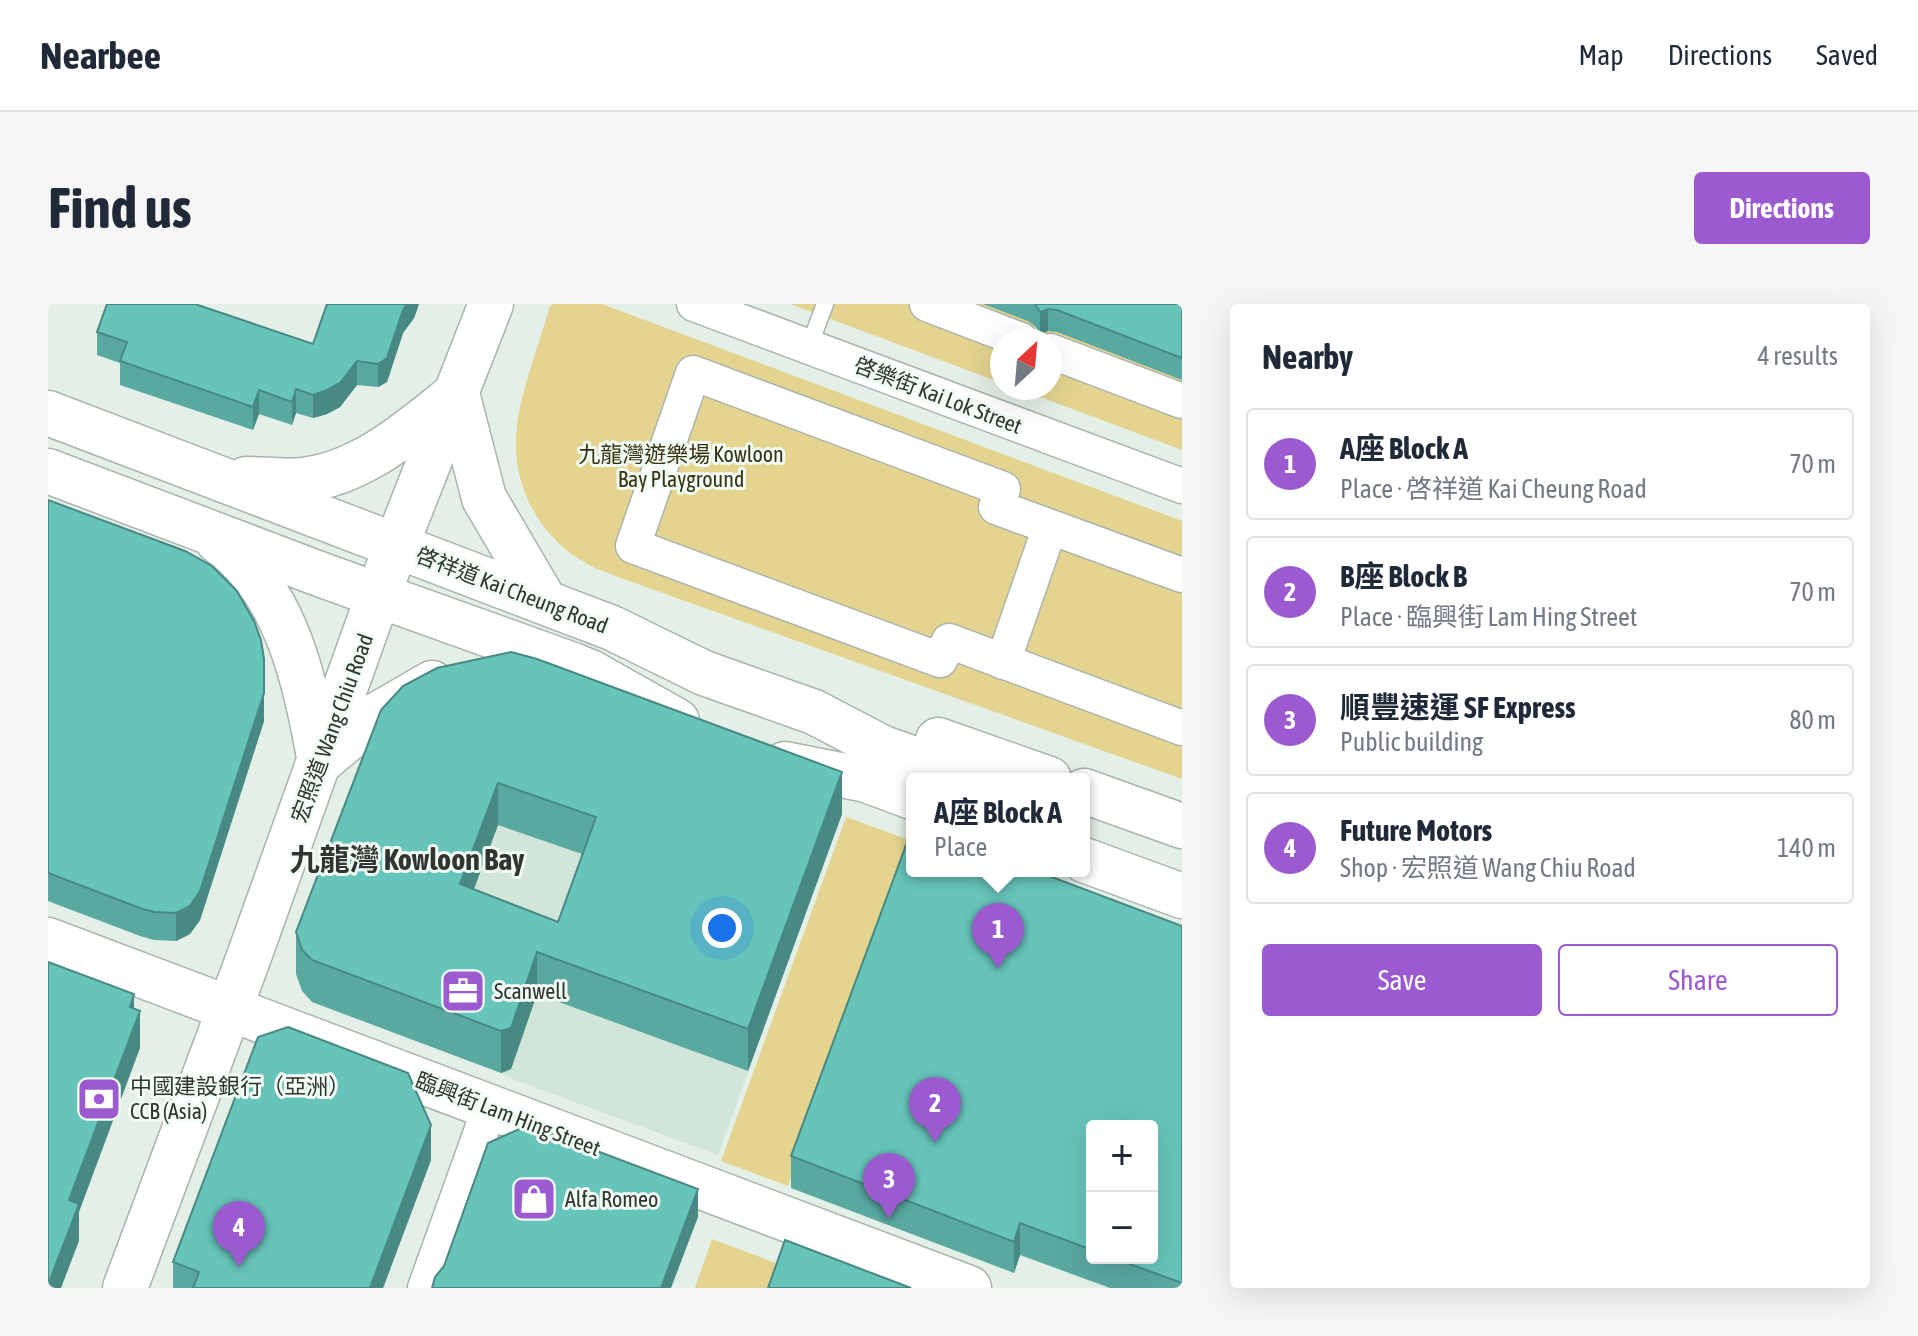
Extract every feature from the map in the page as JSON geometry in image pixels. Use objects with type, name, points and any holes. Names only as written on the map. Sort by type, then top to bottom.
[{"type":"main road","name":"宏照道 Wang Chiu Road","points":[[125,1288],[320,762],[396,546],[491,304]]},
{"type":"main road","points":[[215,478],[303,480],[349,467],[398,440],[457,393],[484,498],[545,602]]},
{"type":"main road","name":"啓祥道 Kai Cheung Road","points":[[48,413],[612,628],[704,673],[814,712],[883,748],[953,773]]},
{"type":"main road","points":[[48,471],[573,665],[689,728],[795,767],[866,780],[906,795]]},
{"type":"main road","points":[[201,529],[238,556],[285,627],[306,690],[320,762],[375,716],[435,682],[471,674],[573,665]]},
{"type":"main road","points":[[814,712],[891,723],[1032,773]]},
{"type":"main road","points":[[795,767],[859,808],[906,826]]},
{"type":"main road","points":[[1090,793],[1182,826]]},
{"type":"main road","points":[[1090,822],[1182,854]]},
{"type":"main road","points":[[1090,876],[1182,896]]},
{"type":"main road","points":[[1079,877],[1182,932]]},
{"type":"main road","name":"臨興街 Lam Hing Street","points":[[48,940],[969,1288]]},
{"type":"street","name":"啓樂街 Kai Lok Street","points":[[694,304],[1182,486]]},
{"type":"street","points":[[927,304],[990,328]]},
{"type":"street","points":[[1062,356],[1182,401]]},
{"type":"street","points":[[1182,575],[996,507],[1003,489],[693,373],[633,546],[940,660],[949,641],[1182,728]]},
{"type":"street","points":[[1003,662],[1050,527]]},
{"type":"street","points":[[425,1288],[490,1107]]},
{"type":"lane","points":[[809,347],[825,304]]},
{"type":"shaded area","points":[[639,739],[842,814],[718,1155],[501,1073],[381,751]]},
{"type":"green space","name":"九龍灣遊樂場 Kowloon Bay Playground","points":[[602,304],[1182,521],[1182,779],[618,577],[588,564],[567,550],[552,537],[530,504],[522,486],[516,446],[522,397],[550,306]]},
{"type":"green space","points":[[790,304],[1182,304],[1182,450],[1048,400],[1062,400],[1062,328],[990,328],[990,379]]},
{"type":"green space","points":[[846,817],[906,839],[906,864],[788,1186],[721,1161]]},
{"type":"green space","points":[[712,1239],[781,1265],[772,1288],[695,1288]]},
{"type":"building","points":[[107,304],[195,304],[313,344],[327,304],[407,304],[387,358],[378,364],[357,361],[340,383],[313,395],[296,389],[292,402],[259,390],[253,407],[120,361],[127,342],[97,332]]},
{"type":"building","points":[[1035,304],[1182,304],[1182,358],[1057,310],[1040,312]]},
{"type":"building","points":[[48,500],[185,551],[212,566],[237,591],[261,640],[264,693],[200,891],[190,906],[176,913],[140,908],[48,873]]},
{"type":"building","points":[[511,652],[842,772],[748,1029],[537,952],[511,1028],[501,1031],[312,960],[302,950],[296,932],[381,710],[403,686],[437,668]],"holes":[[[498,783],[596,817],[558,922],[460,884]]]},
{"type":"building","points":[[906,845],[906,877],[1052,877],[1182,926],[1182,1283],[1130,1264],[1158,1264],[1158,1120],[1086,1120],[1086,1248],[1020,1223],[1014,1242],[791,1156]]},
{"type":"building","points":[[48,962],[134,994],[130,1007],[140,1011],[69,1200],[79,1204],[48,1285]]},
{"type":"building","points":[[288,1027],[408,1073],[431,1125],[370,1288],[193,1288],[199,1272],[173,1262],[258,1037]]},
{"type":"building","points":[[528,1125],[698,1189],[661,1288],[432,1288],[435,1277],[444,1266],[488,1143]]},
{"type":"building","points":[[785,1240],[911,1288],[768,1288]]},
{"type":"place","name":"A座 Block A","points":[[998,969]]},
{"type":"place","name":"Scanwell","points":[[463,991]]},
{"type":"place","name":"中國建設銀行（亞洲） CCB (Asia)","points":[[99,1099]]},
{"type":"place","name":"B座 Block B","points":[[935,1143]]},
{"type":"place","name":"Alfa Romeo","points":[[534,1199]]},
{"type":"place","name":"順豐速運 SF Express","points":[[889,1219]]},
{"type":"place","name":"Future Motors","points":[[239,1267]]},
{"type":"district","name":"九龍灣 Kowloon Bay","points":[[407,860]]}]
